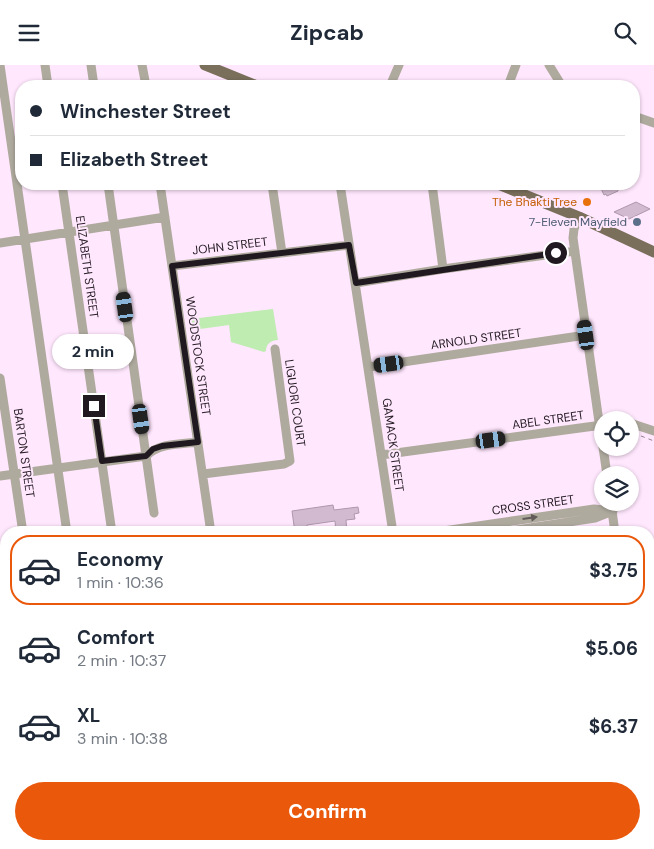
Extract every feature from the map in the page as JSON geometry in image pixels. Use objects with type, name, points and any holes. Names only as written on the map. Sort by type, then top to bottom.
[{"type":"main road","points":[[205,65],[242,80]]},
{"type":"main road","points":[[513,190],[579,217],[654,252]]},
{"type":"street","points":[[0,65],[15,169]]},
{"type":"street","points":[[44,65],[47,80]]},
{"type":"street","points":[[91,65],[93,80]]},
{"type":"street","points":[[142,65],[145,80]]},
{"type":"street","points":[[393,80],[399,65]]},
{"type":"street","points":[[510,80],[516,65]]},
{"type":"street","points":[[549,65],[558,80]]},
{"type":"street","points":[[640,117],[654,123]]},
{"type":"street","points":[[18,190],[66,526]]},
{"type":"street","name":"ELIZABETH STREET","points":[[63,190],[111,526]]},
{"type":"street","points":[[109,190],[154,513]]},
{"type":"street","name":"WOODSTOCK STREET","points":[[161,190],[210,526]]},
{"type":"street","points":[[273,190],[282,253]]},
{"type":"street","name":"GAMACK STREET","points":[[341,190],[392,526]]},
{"type":"street","points":[[433,190],[444,269]]},
{"type":"street","points":[[0,243],[165,217]]},
{"type":"street","points":[[579,217],[573,233],[586,335],[599,411]]},
{"type":"street","name":"JOHN STREET","points":[[172,266],[349,245]]},
{"type":"street","points":[[356,283],[575,251]]},
{"type":"street","name":"ARNOLD STREET","points":[[369,367],[586,335]]},
{"type":"street","name":"LIGUORI COURT","points":[[203,474],[284,464],[290,461],[275,349]]},
{"type":"street","name":"BARTON STREET","points":[[0,378],[22,526]]},
{"type":"street","name":"ABEL STREET","points":[[381,455],[594,426]]},
{"type":"street","points":[[639,426],[654,431]]},
{"type":"street","points":[[0,476],[146,456],[153,449],[162,446],[198,442]]},
{"type":"street","name":"CROSS STREET","points":[[478,526],[594,509]]},
{"type":"street","name":"CROSS STREET","points":[[543,526],[595,518],[606,511]]},
{"type":"street","points":[[613,511],[615,526]]},
{"type":"path","points":[[639,435],[654,441]]},
{"type":"green space","points":[[273,309],[278,340],[269,343],[264,352],[231,342],[229,325],[193,330],[191,319]]},
{"type":"building","points":[[602,190],[618,190],[607,196],[606,194],[604,195]]},
{"type":"building","points":[[636,202],[650,209],[629,219],[614,212]]},
{"type":"building","points":[[333,505],[334,510],[358,507],[359,513],[354,514],[355,519],[346,520],[346,526],[335,526],[335,521],[307,526],[294,526],[292,511]]},
{"type":"place","name":"The Bhakti Tree","points":[[587,202]]},
{"type":"place","name":"7-Eleven Mayfield","points":[[637,222]]},
{"type":"route","points":[[94,406],[102,461],[146,456],[153,449],[162,446],[198,442],[172,266],[349,245],[356,283],[556,253]]}]
